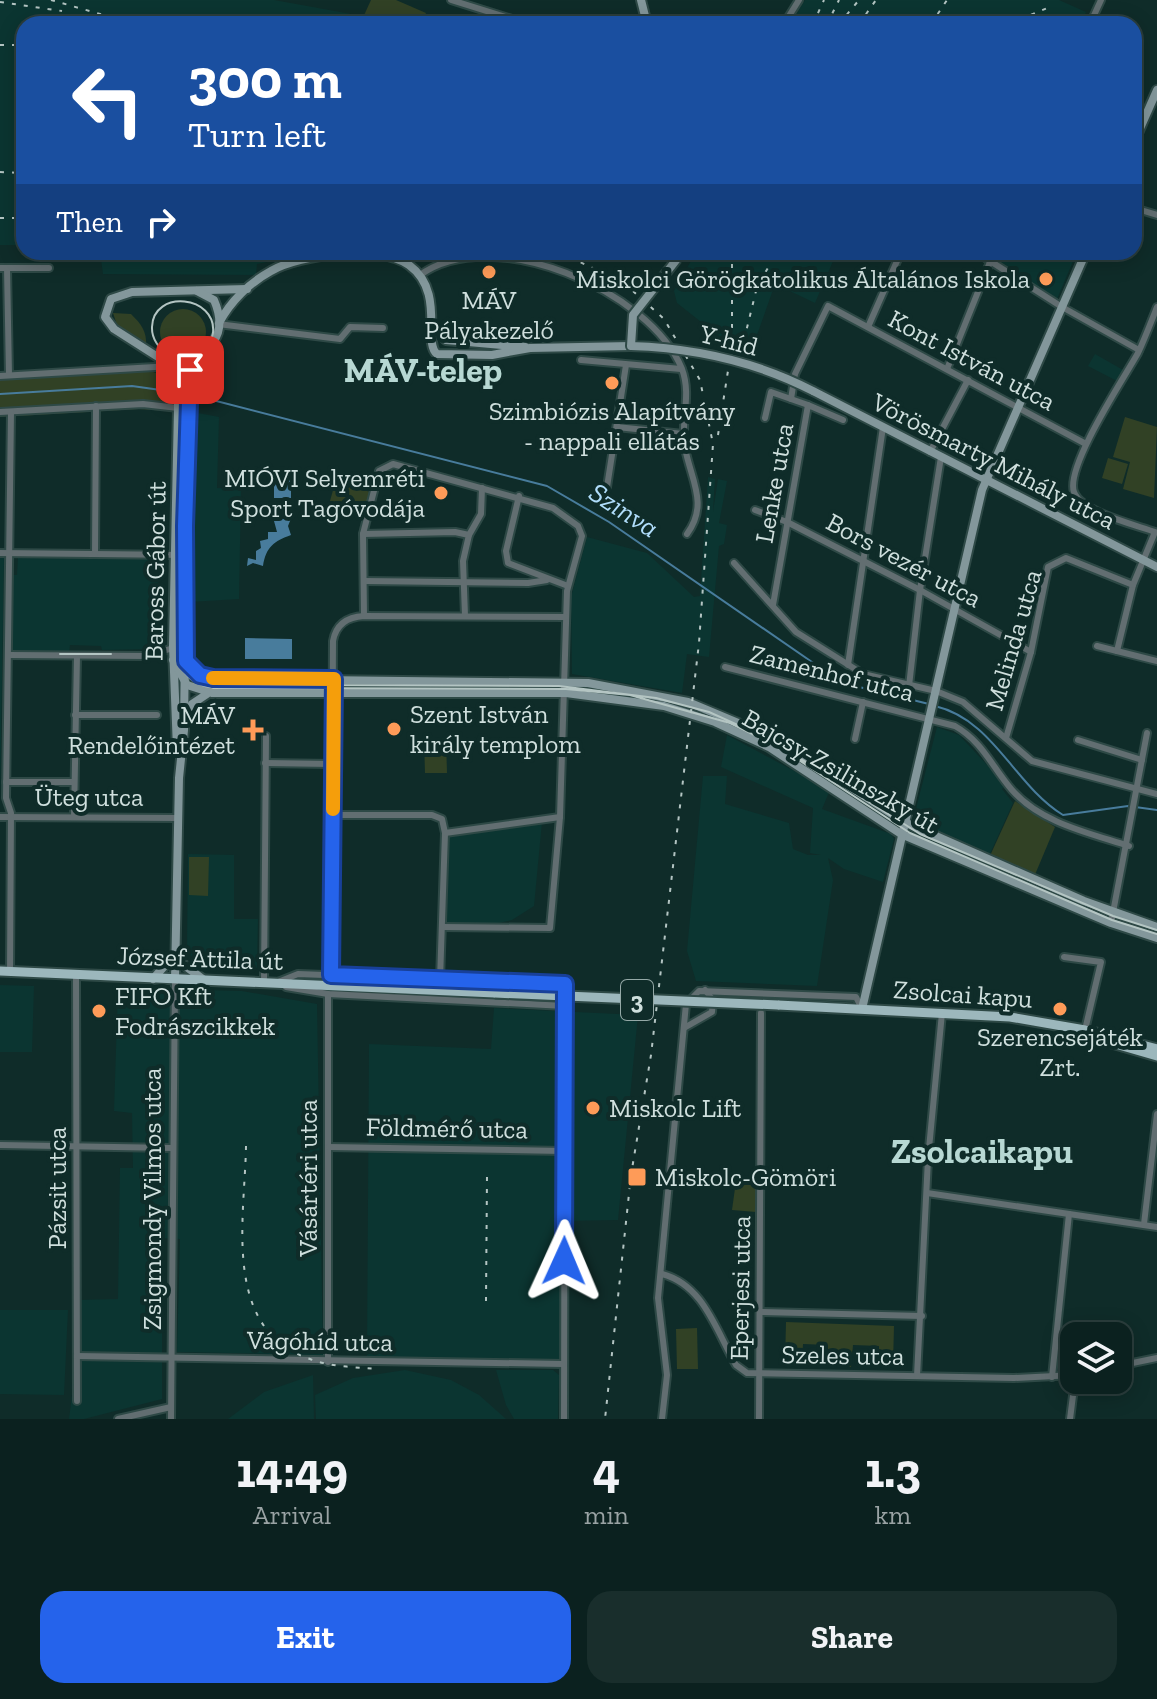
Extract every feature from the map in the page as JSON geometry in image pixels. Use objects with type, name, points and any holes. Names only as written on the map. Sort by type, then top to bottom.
[{"type":"main road","name":"József Attila út","points":[[5,972],[778,1005]]},
{"type":"main road","name":"Zsolcai kapu","points":[[778,1005],[1010,1017],[1085,1030],[1157,1049]]},
{"type":"main road","name":"Zsolcai kapu","points":[[1060,1026],[1157,1056]]},
{"type":"street","points":[[451,0],[502,16]]},
{"type":"street","points":[[1142,124],[1157,90]]},
{"type":"street","points":[[172,366],[114,329],[105,317],[106,308],[120,293],[247,288],[282,266],[318,260]]},
{"type":"street","points":[[401,260],[420,275],[430,294],[433,352],[492,355],[530,348]]},
{"type":"street","points":[[420,275],[450,260]]},
{"type":"street","points":[[496,260],[535,265],[589,281],[639,316],[667,346],[681,369],[688,389],[683,434],[700,498],[694,524],[687,534]]},
{"type":"street","points":[[631,346],[633,315],[677,260]]},
{"type":"street","points":[[868,327],[897,260]]},
{"type":"street","points":[[862,1009],[985,481],[1083,260]]},
{"type":"street","points":[[947,369],[990,261],[1062,307],[1139,350]]},
{"type":"street","points":[[9,375],[3,268],[49,268]]},
{"type":"street","name":"Baross Gábor út","points":[[182,408],[188,379],[195,364],[212,350],[218,324],[228,307],[247,288]]},
{"type":"street","points":[[197,291],[214,300],[218,324],[340,339],[350,327],[383,328]]},
{"type":"street","name":"Kont István utca","points":[[791,399],[795,374],[828,306],[1086,444]]},
{"type":"street","points":[[1117,651],[1133,585],[1146,561],[1155,532],[1104,515],[1074,493],[1073,482],[1086,444],[1139,350],[1157,307]]},
{"type":"street","points":[[433,322],[437,333],[446,340],[489,341],[530,348]]},
{"type":"street","name":"Y-híd","points":[[530,348],[631,346],[691,350],[771,372],[813,391]]},
{"type":"street","points":[[581,360],[681,369]]},
{"type":"street","points":[[0,376],[195,364]]},
{"type":"street","points":[[607,487],[626,365]]},
{"type":"street","name":"Baross Gábor út","points":[[172,366],[178,378],[182,408],[180,555],[186,687],[177,818],[175,979]]},
{"type":"street","points":[[930,452],[968,380]]},
{"type":"street","name":"Vörösmarty Mihály utca","points":[[813,391],[985,481],[1063,516],[1157,567]]},
{"type":"street","points":[[765,418],[771,392],[808,405]]},
{"type":"street","points":[[0,412],[143,404],[182,408]]},
{"type":"street","name":"Lenke utca","points":[[773,605],[808,405],[843,420]]},
{"type":"street","points":[[95,554],[96,406]]},
{"type":"street","points":[[5,972],[11,817],[6,786],[11,412]]},
{"type":"street","points":[[617,427],[683,434]]},
{"type":"street","points":[[848,665],[860,561],[883,427]]},
{"type":"street","points":[[909,686],[941,457]]},
{"type":"street","points":[[364,616],[363,534],[379,471],[385,466],[393,464],[519,496],[568,516],[578,526],[582,536],[568,586],[560,817],[550,928],[443,927]]},
{"type":"street","points":[[465,616],[463,582],[469,535],[481,514],[482,488]]},
{"type":"street","points":[[519,496],[506,558],[514,566],[568,586]]},
{"type":"street","name":"Bors vezér utca","points":[[755,510],[787,522],[920,590],[1031,652]]},
{"type":"street","points":[[363,534],[455,532],[469,535]]},
{"type":"street","points":[[0,553],[180,555]]},
{"type":"street","name":"Baross Gábor út","points":[[179,778],[173,648],[180,555]]},
{"type":"street","name":"Melinda utca","points":[[1006,738],[1031,652],[1048,567],[1066,558],[1133,585]]},
{"type":"street","points":[[734,563],[796,632],[863,674],[963,702],[1020,753],[1048,768],[1157,794]]},
{"type":"street","points":[[364,581],[547,580]]},
{"type":"street","points":[[331,975],[335,634],[347,619],[364,616],[566,617]]},
{"type":"street","points":[[1097,646],[1157,661]]},
{"type":"street","points":[[9,655],[147,656],[173,648]]},
{"type":"street","name":"Bajcsy-Zsilinszky út","points":[[184,652],[188,664],[200,675],[225,679],[567,682],[651,693],[738,720],[802,754],[904,822],[1114,913],[1157,927]]},
{"type":"street","points":[[74,817],[77,656]]},
{"type":"street","points":[[173,660],[186,687]]},
{"type":"street","name":"Zamenhof utca","points":[[725,667],[863,702],[930,714],[975,739],[1011,789],[1033,807],[1065,825],[1129,846]]},
{"type":"street","points":[[186,687],[225,679]]},
{"type":"street","points":[[175,709],[186,687]]},
{"type":"street","name":"Bajcsy-Zsilinszky út","points":[[186,687],[212,693],[566,693],[643,701],[734,729],[804,768],[901,834],[1111,923],[1157,938]]},
{"type":"street","points":[[184,727],[192,704],[212,693]]},
{"type":"street","points":[[855,739],[863,702]]},
{"type":"street","points":[[75,715],[157,715]]},
{"type":"street","points":[[1111,923],[1129,846],[1147,733]]},
{"type":"street","points":[[264,983],[266,736]]},
{"type":"street","points":[[1078,740],[1142,760]]},
{"type":"street","points":[[265,763],[332,764]]},
{"type":"street","points":[[6,786],[74,782]]},
{"type":"street","points":[[0,806],[6,786]]},
{"type":"street","points":[[333,815],[432,815],[442,819],[445,833],[440,980]]},
{"type":"street","name":"Üteg utca","points":[[0,817],[177,818]]},
{"type":"street","points":[[445,833],[560,817]]},
{"type":"street","points":[[153,979],[176,954],[185,967],[204,980]]},
{"type":"street","points":[[1064,957],[1101,962],[1085,1030]]},
{"type":"street","points":[[275,983],[298,974],[565,984],[564,1419]]},
{"type":"street","name":"Pázsit utca","points":[[76,975],[77,1401]]},
{"type":"street","name":"Zsigmondy Vilmos utca","points":[[171,1419],[175,979]]},
{"type":"street","points":[[275,983],[301,992],[565,1006]]},
{"type":"street","points":[[662,1419],[667,1375],[659,1327],[662,1274],[686,1004],[692,995],[705,990],[713,1000],[712,1012],[684,1028]]},
{"type":"street","name":"Zsolcai kapu","points":[[705,990],[856,997],[862,1009]]},
{"type":"street","name":"Vásártéri utca","points":[[328,994],[328,1362]]},
{"type":"street","name":"Eperjesi utca","points":[[759,1419],[762,1312],[761,1013]]},
{"type":"street","points":[[917,1376],[927,1193],[942,1013]]},
{"type":"street","points":[[1144,1224],[1157,1114]]},
{"type":"street","points":[[0,1145],[172,1148]]},
{"type":"street","name":"Földmérő utca","points":[[329,1147],[564,1151]]},
{"type":"street","points":[[927,1193],[1157,1227]]},
{"type":"street","points":[[1052,1377],[1069,1214]]},
{"type":"street","name":"Szeles utca","points":[[662,1274],[687,1283],[697,1294],[736,1365],[747,1373],[1060,1377]]},
{"type":"street","name":"Szeles utca","points":[[762,1312],[922,1316]]},
{"type":"street","name":"Vágóhíd utca","points":[[77,1356],[563,1364]]},
{"type":"street","points":[[1132,1363],[1157,1358]]},
{"type":"street","points":[[1070,1419],[1073,1394]]},
{"type":"street","points":[[118,1419],[171,1407]]},
{"type":"shaded area","points":[[0,0],[274,0],[351,14],[16,16],[16,245],[0,245]]},
{"type":"shaded area","points":[[371,0],[396,0],[426,13],[425,16],[364,16]]},
{"type":"shaded area","points":[[805,0],[1059,0],[1086,12],[1084,16],[795,16]]},
{"type":"shaded area","points":[[101,260],[277,260],[257,264],[256,275],[103,274]]},
{"type":"shaded area","points":[[691,260],[834,260],[815,303],[775,284],[750,355],[724,340],[677,303],[674,291]]},
{"type":"shaded area","name":"Miskolci Görögkatolikus Általános Iskola","points":[[998,260],[1074,260],[1057,299]]},
{"type":"shaded area","points":[[183,309],[199,316],[206,332],[199,348],[183,355],[167,348],[160,332],[167,316]]},
{"type":"shaded area","points":[[113,313],[131,314],[138,321],[143,328],[146,346],[118,328]]},
{"type":"shaded area","points":[[1095,354],[1123,370],[1117,381],[1088,366]]},
{"type":"shaded area","points":[[149,371],[168,376],[168,411],[139,409],[0,417],[0,380]]},
{"type":"shaded area","points":[[188,411],[219,417],[217,488],[241,489],[239,599],[189,602]]},
{"type":"shaded area","points":[[1125,417],[1157,427],[1154,498],[1123,489],[1130,462],[1113,457]]},
{"type":"shaded area","points":[[1108,458],[1128,464],[1122,484],[1102,478]]},
{"type":"shaded area","points":[[708,477],[715,479],[713,512],[718,479],[727,481],[719,523],[727,525],[724,544],[719,546],[709,657],[687,654],[682,693],[572,674],[571,597],[587,537],[647,553],[694,597],[700,596]]},
{"type":"shaded area","points":[[335,483],[371,492],[366,511],[330,501]]},
{"type":"shaded area","points":[[0,558],[4,558],[0,799]]},
{"type":"shaded area","points":[[18,558],[159,559],[155,634],[158,635],[158,649],[102,650],[101,646],[70,645],[69,653],[13,652],[13,575],[17,575]]},
{"type":"shaded area","points":[[937,727],[959,735],[1006,785],[1002,789],[1013,803],[988,858],[912,824]]},
{"type":"shaded area","points":[[727,735],[830,790],[822,809],[891,834],[894,839],[883,882],[844,869],[828,858],[833,880],[817,986],[696,981],[687,951],[703,776],[727,776],[725,804],[789,823],[793,849],[808,855],[821,855],[810,853],[813,808],[721,767]]},
{"type":"shaded area","points":[[424,738],[446,738],[447,773],[425,773]]},
{"type":"shaded area","points":[[1015,801],[1055,827],[1034,877],[989,858]]},
{"type":"shaded area","points":[[542,822],[534,906],[512,920],[485,926],[445,924],[446,837]]},
{"type":"shaded area","points":[[188,854],[234,855],[234,919],[258,919],[257,968],[198,966],[187,950]]},
{"type":"shaded area","points":[[189,857],[209,857],[208,896],[189,895]]},
{"type":"shaded area","points":[[0,985],[34,986],[32,1052],[0,1052]]},
{"type":"shaded area","points":[[118,988],[242,991],[317,1004],[323,1355],[177,1352],[180,1239],[162,1238],[162,1399],[84,1419],[69,1419],[77,1356],[77,1300],[118,1299],[120,1168],[133,1168],[132,1113],[114,1111]]},
{"type":"shaded area","points":[[494,1008],[638,1015],[618,1220],[558,1221],[563,1364],[367,1357],[369,1044],[491,1049]]},
{"type":"shaded area","points":[[736,1181],[756,1182],[756,1212],[732,1210]]},
{"type":"shaded area","points":[[0,1310],[68,1310],[64,1395],[0,1394]]},
{"type":"shaded area","points":[[786,1322],[894,1326],[893,1365],[879,1365],[879,1346],[853,1345],[851,1367],[828,1366],[828,1345],[803,1344],[802,1363],[785,1362]]},
{"type":"shaded area","points":[[697,1328],[698,1369],[677,1369],[676,1329]]},
{"type":"shaded area","points":[[405,1370],[451,1380],[479,1395],[506,1419],[316,1419],[315,1395],[353,1378]]},
{"type":"shaded area","points":[[496,1370],[553,1370],[559,1375],[558,1419],[514,1419],[506,1405]]},
{"type":"shaded area","points":[[313,1375],[314,1419],[228,1419],[264,1392]]},
{"type":"water","points":[[274,472],[291,473],[291,498],[274,498]]},
{"type":"water","points":[[292,516],[288,526],[291,535],[272,546],[263,566],[253,563],[247,566],[248,558],[256,560],[256,551],[261,548],[260,541],[268,539],[268,532],[277,532],[274,521]]},
{"type":"water","points":[[245,638],[292,639],[292,659],[245,659]]},
{"type":"waterway","name":"Szinva","points":[[0,394],[132,386],[175,392]]},
{"type":"waterway","name":"Szinva","points":[[193,395],[547,486],[609,522],[825,671],[855,686],[929,704]]},
{"type":"waterway","name":"Szinva","points":[[935,706],[955,713],[973,725],[1031,787],[1063,815],[1128,806],[1157,810]]},
{"type":"tram line","points":[[1157,930],[1113,916],[920,834],[769,739],[709,712],[656,698],[559,686],[213,685],[197,679],[189,673],[181,657],[185,380],[190,367],[211,340],[212,320],[196,304],[184,302],[173,302],[155,315],[153,335],[180,372],[182,380],[178,657],[186,674],[195,682],[213,688],[566,689],[630,695],[730,723],[782,749],[910,833],[1112,920],[1157,934]]},
{"type":"tram line","points":[[60,654],[111,654]]},
{"type":"railway","points":[[51,0],[107,16]]},
{"type":"railway","points":[[817,16],[824,0]]},
{"type":"railway","points":[[831,16],[839,0]]},
{"type":"railway","points":[[846,16],[859,0]]},
{"type":"railway","points":[[865,16],[876,0]]},
{"type":"railway","points":[[936,16],[947,0]]},
{"type":"railway","points":[[0,2],[62,11]]},
{"type":"railway","points":[[1028,16],[1052,6]]},
{"type":"railway","points":[[0,45],[16,45]]},
{"type":"railway","points":[[0,172],[16,173]]},
{"type":"railway","points":[[0,218],[16,218]]},
{"type":"railway","points":[[576,260],[624,283],[664,319],[700,380],[713,444],[699,643],[651,1055],[631,1175],[605,1419]]},
{"type":"railway","points":[[718,435],[732,345],[732,260]]},
{"type":"railway","points":[[744,340],[757,287],[772,260]]},
{"type":"railway","points":[[246,1146],[242,1237],[244,1268],[250,1298],[262,1323],[282,1344],[310,1359],[377,1369]]},
{"type":"railway","points":[[486,1301],[487,1175]]},
{"type":"slow traffic","points":[[213,678],[334,679],[333,809]]},
{"type":"place","name":"MÁV Pályakezelő","points":[[489,272]]},
{"type":"place","name":"Miskolci Görögkatolikus Általános Iskola","points":[[1046,279]]},
{"type":"place","name":"Szimbiózis Alapítvány - nappali ellátás","points":[[612,383]]},
{"type":"place","name":"MIÓVI Selyemréti Sport Tagóvodája","points":[[441,493]]},
{"type":"place","name":"Szent István király templom","points":[[394,729]]},
{"type":"place","name":"MÁV Rendelőintézet","points":[[253,730]]},
{"type":"place","name":"Szerencsejáték Zrt.","points":[[1060,1009]]},
{"type":"place","name":"FIFO Kft Fodrászcikkek","points":[[99,1011]]},
{"type":"place","name":"Miskolc Lift","points":[[593,1108]]},
{"type":"place","name":"Miskolc-Gömöri","points":[[637,1177]]},
{"type":"district","name":"MÁV-telep","points":[[423,370]]},
{"type":"district","name":"Zsolcaikapu","points":[[982,1151]]},
{"type":"route","points":[[190,370],[185,526],[186,661],[200,675],[213,678],[334,679],[331,975],[565,984],[564,1261]]}]
